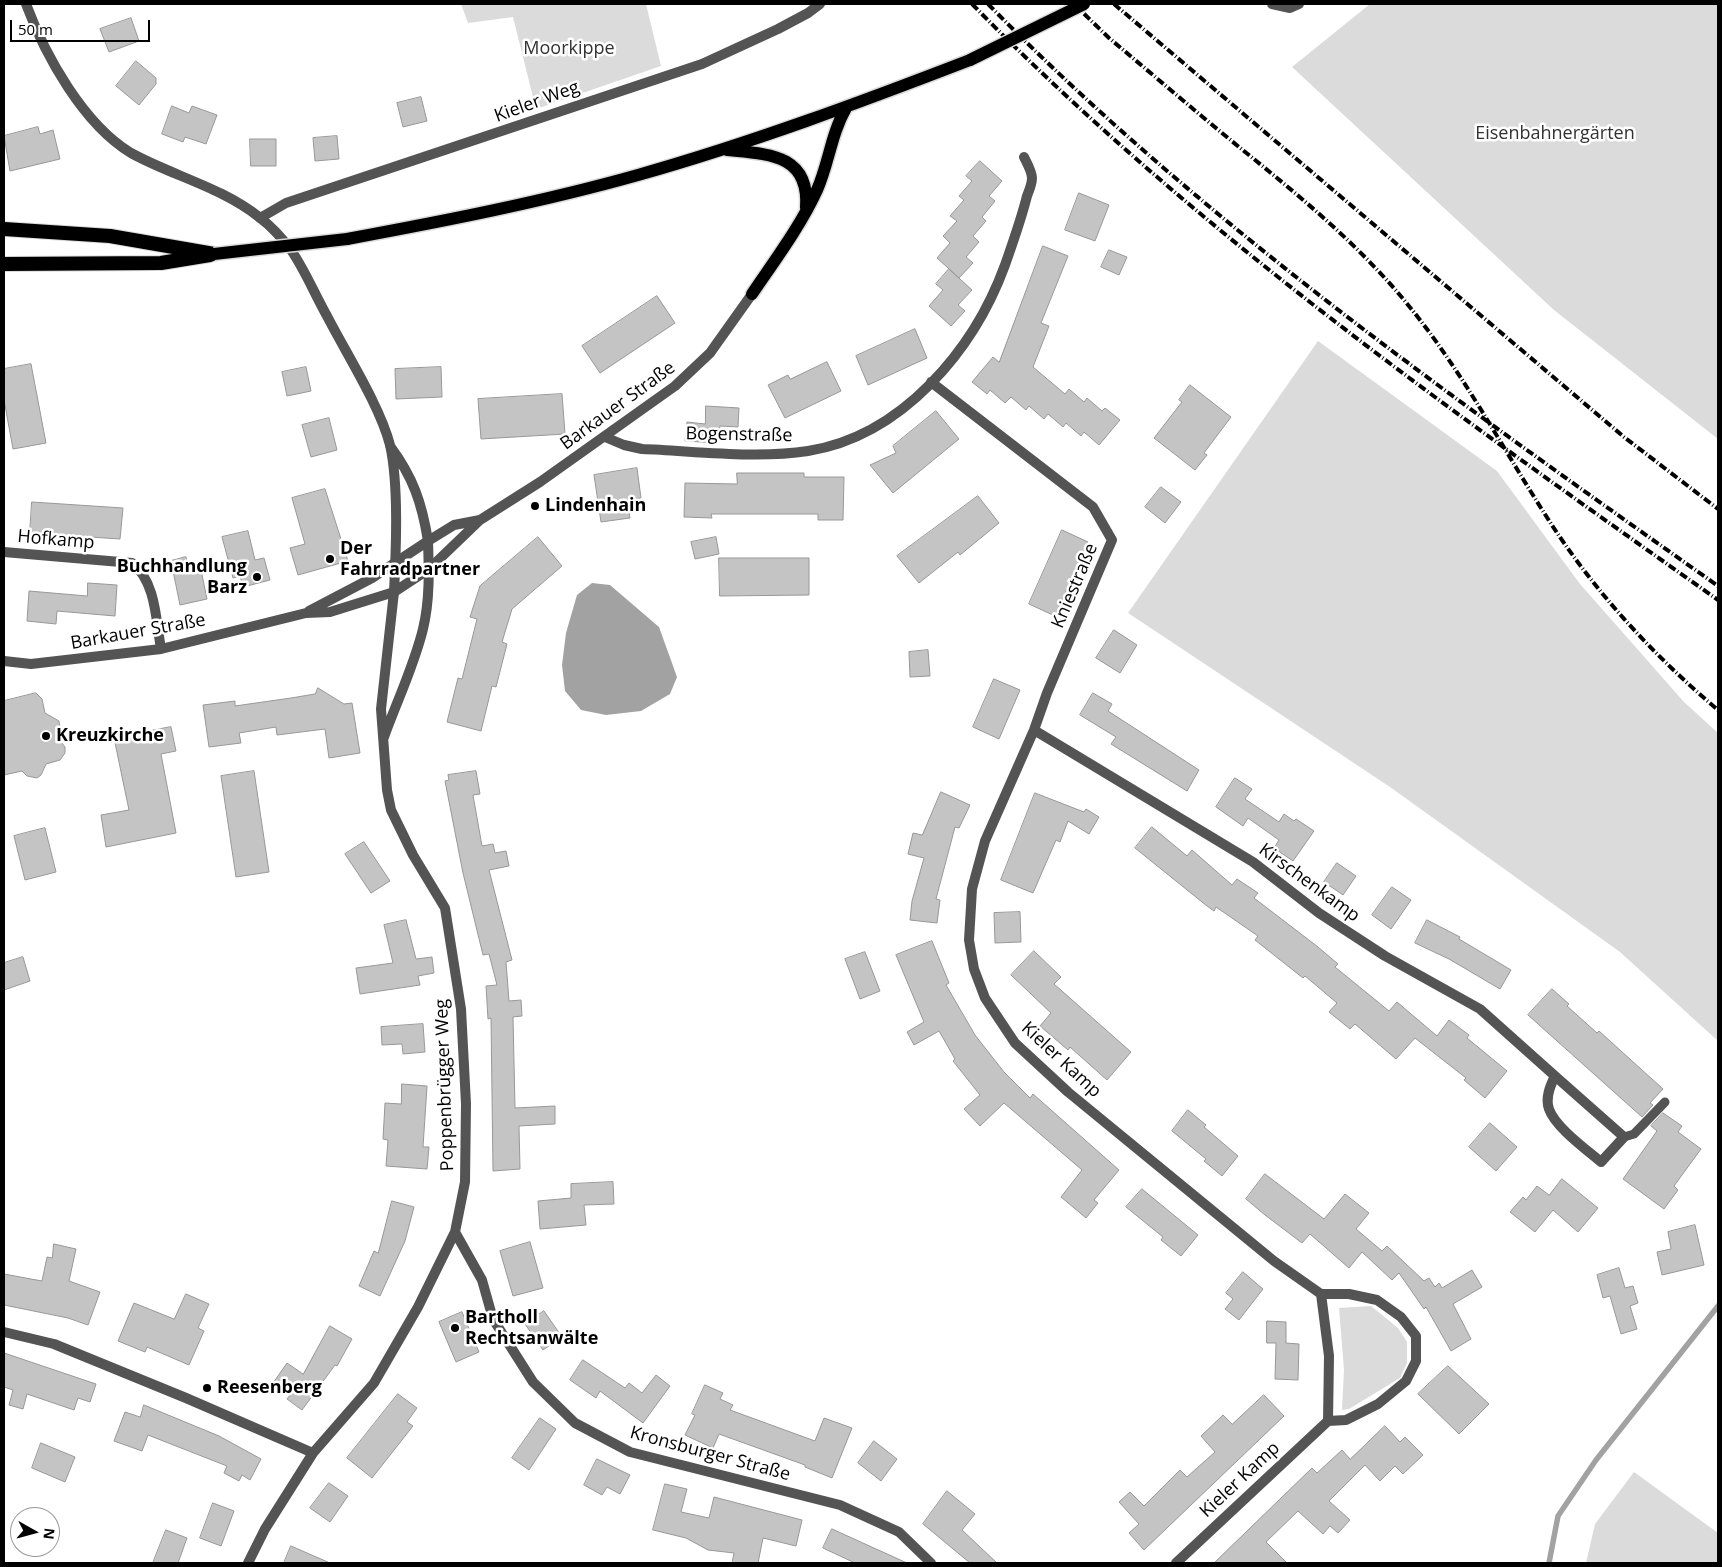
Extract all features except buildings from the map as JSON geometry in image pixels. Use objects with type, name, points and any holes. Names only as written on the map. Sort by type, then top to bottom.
[{"type":"highway","points":[[4,229],[110,236],[214,254]]},
{"type":"highway","points":[[4,264],[161,263],[214,254]]},
{"type":"main road","points":[[214,254],[347,239],[553,197],[721,150],[846,108],[970,60],[1084,4]]},
{"type":"main road","points":[[752,294],[806,214],[822,176],[837,124],[846,108]]},
{"type":"main road","points":[[721,150],[762,153],[787,161],[797,170],[802,180],[807,199],[806,214]]},
{"type":"street","points":[[26,4],[34,27],[59,72],[84,108],[103,129],[131,152],[224,196],[260,218],[292,251],[362,382],[390,445],[410,474],[419,496],[428,541]]},
{"type":"street","name":"Kieler Weg","points":[[260,218],[273,209],[295,200],[504,132],[604,95],[702,64],[778,29],[808,13],[820,4]]},
{"type":"street","points":[[1272,4],[1290,8],[1299,4]]},
{"type":"street","name":"Bogenstraße","points":[[605,437],[624,445],[642,449],[776,454],[809,451],[846,442],[864,434],[899,412],[931,382],[967,338],[995,292],[1022,216],[1032,178],[1024,157]]},
{"type":"street","name":"Barkauer Straße","points":[[4,661],[31,664],[161,648],[306,613],[330,612],[394,592],[429,569],[480,520],[605,437],[674,386],[710,353],[752,294]]},
{"type":"street","name":"Kniestraße","points":[[931,382],[1093,507],[1112,540],[1047,693],[1034,730]]},
{"type":"street","points":[[390,445],[394,480],[396,563]]},
{"type":"street","name":"Barkauer Straße","points":[[306,613],[396,563],[454,525],[480,520]]},
{"type":"street","name":"Poppenbrügger Weg","points":[[383,738],[416,657],[424,627],[428,602],[428,541]]},
{"type":"street","name":"Hofkamp","points":[[4,552],[132,563],[143,571],[148,584],[161,648]]},
{"type":"street","name":"Poppenbrügger Weg","points":[[248,1563],[265,1529],[313,1453],[374,1383],[418,1307],[455,1232],[466,1182],[466,1104],[461,1009],[445,908],[413,855],[391,810],[384,765],[381,709],[396,563]]},
{"type":"street","name":"Kirschenkamp","points":[[1034,730],[1253,862],[1319,913],[1385,956],[1480,1009],[1624,1137]]},
{"type":"street","name":"Kieler Kamp","points":[[1034,730],[984,841],[972,888],[969,940],[974,969],[985,998],[1015,1043],[1068,1092],[1274,1261],[1321,1294]]},
{"type":"street","points":[[1555,1076],[1549,1089],[1549,1109],[1557,1123],[1601,1162],[1624,1137]]},
{"type":"street","name":"Kronsburger Straße","points":[[455,1232],[482,1280],[493,1319],[533,1382],[575,1423],[630,1452],[840,1505],[899,1532],[931,1563]]},
{"type":"street","points":[[1321,1294],[1349,1294],[1377,1300],[1401,1317],[1416,1336],[1416,1361],[1406,1381],[1378,1404],[1346,1420],[1328,1421],[1329,1356],[1321,1294]]},
{"type":"street","points":[[4,1332],[54,1344],[195,1401],[299,1445],[313,1453]]},
{"type":"street","name":"Kieler Kamp","points":[[1176,1563],[1328,1421]]},
{"type":"lane","points":[[1624,1137],[1634,1134],[1665,1102]]},
{"type":"green space","name":"Moorkippe","points":[[461,4],[646,4],[661,66],[536,109],[513,17],[468,23]]},
{"type":"green space","name":"Eisenbahnergärten","points":[[1370,4],[1718,4],[1718,439],[1554,310],[1292,67]]},
{"type":"green space","points":[[1318,341],[1497,471],[1580,584],[1684,702],[1718,733],[1718,1041],[1620,952],[1390,787],[1128,613]]},
{"type":"green space","points":[[1371,1306],[1398,1328],[1407,1342],[1407,1363],[1400,1378],[1349,1409],[1342,1410],[1344,1370],[1339,1308]]},
{"type":"green space","points":[[1634,1472],[1718,1533],[1718,1563],[1586,1563],[1595,1524]]},
{"type":"shaded area","points":[[592,583],[610,585],[659,627],[677,677],[670,694],[641,711],[606,715],[581,710],[565,691],[562,665],[566,633],[577,595]]},
{"type":"waterway","points":[[1549,1563],[1558,1516],[1596,1460],[1718,1306]]},
{"type":"railway","points":[[972,4],[1058,88],[1146,168],[1238,245],[1427,391],[1718,600]]},
{"type":"railway","points":[[988,4],[1072,86],[1159,164],[1248,239],[1433,382],[1718,586]]},
{"type":"railway","points":[[1074,4],[1109,38],[1330,224],[1394,288],[1450,361],[1548,519],[1585,571],[1626,621],[1670,667],[1718,710]]},
{"type":"railway","points":[[1114,4],[1624,437],[1718,509]]},
{"type":"place","name":"Lindenhain","points":[[535,506]]},
{"type":"place","name":"Der Fahrradpartner","points":[[330,559]]},
{"type":"place","name":"Buchhandlung Barz","points":[[257,577]]},
{"type":"place","name":"Kreuzkirche","points":[[46,736]]},
{"type":"place","name":"Bartholl Rechtsanwälte","points":[[455,1328]]},
{"type":"place","name":"Reesenberg","points":[[207,1388]]}]
